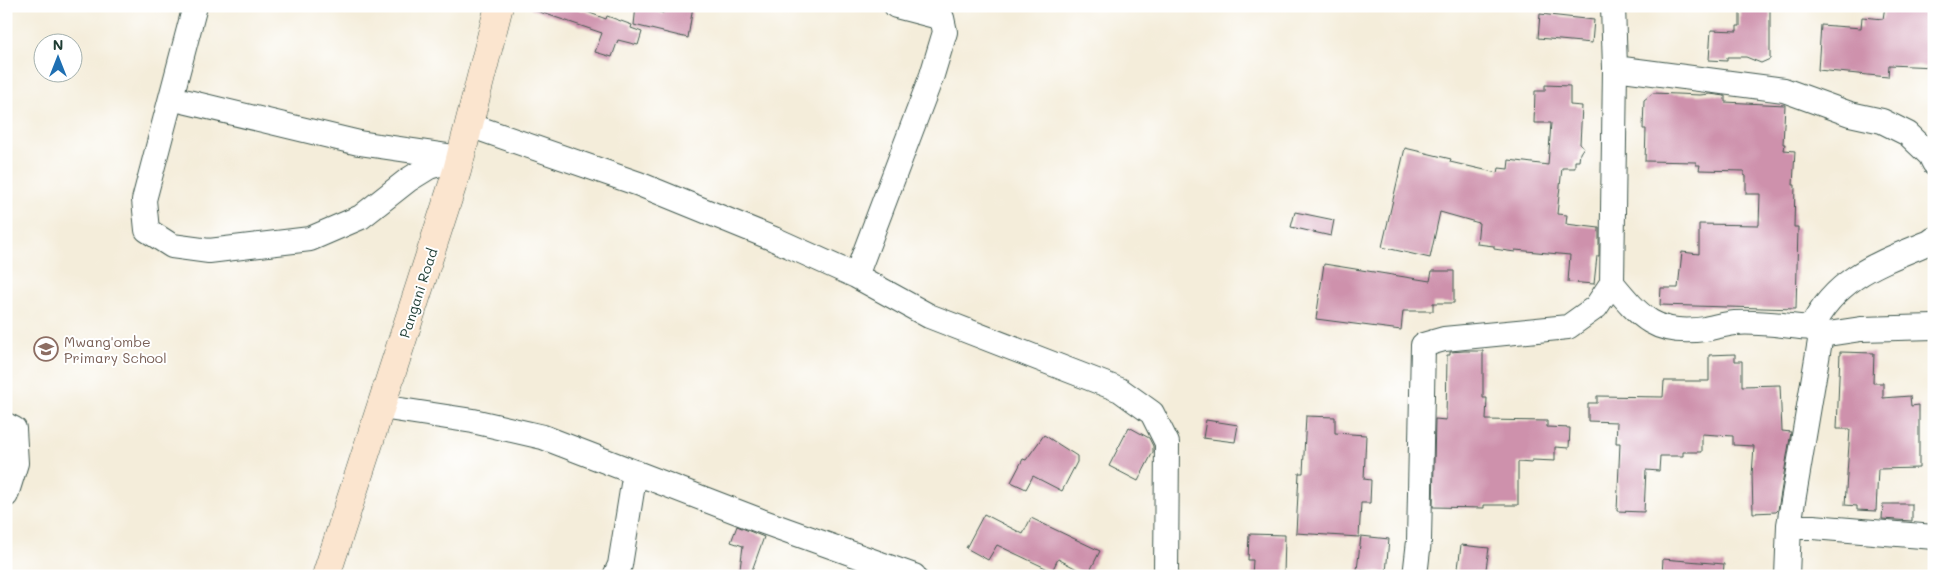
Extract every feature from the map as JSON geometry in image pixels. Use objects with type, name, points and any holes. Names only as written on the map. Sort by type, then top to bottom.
[{"type":"main road","name":"Pangani Road","points":[[326,576],[460,158],[499,6]]},
{"type":"street","points":[[195,6],[144,200],[147,230],[172,246],[209,251],[310,239],[361,217],[408,180],[429,167],[460,158]]},
{"type":"street","points":[[856,276],[932,75],[945,32],[942,18],[896,6]]},
{"type":"street","points":[[1415,576],[1419,532],[1423,345],[1444,339],[1568,327],[1596,307],[1612,283],[1615,68],[1613,6]]},
{"type":"street","points":[[1615,68],[1784,90],[1850,114],[1882,121],[1908,134],[1930,155],[1934,163]]},
{"type":"street","points":[[171,98],[359,143],[460,158]]},
{"type":"street","points":[[469,125],[639,184],[774,239],[856,276],[929,316],[1120,390],[1152,413],[1167,443],[1166,576]]},
{"type":"street","points":[[1786,576],[1789,525],[1820,311],[1836,291],[1872,266],[1934,239]]},
{"type":"street","points":[[1612,283],[1637,312],[1656,325],[1673,330],[1703,329],[1736,323],[1816,332],[1934,327]]},
{"type":"street","points":[[381,407],[473,421],[544,437],[760,521],[914,576]]},
{"type":"street","points":[[6,424],[14,429],[16,463],[6,494]]},
{"type":"street","points":[[615,576],[620,565],[635,472]]},
{"type":"street","points":[[1789,525],[1934,537]]},
{"type":"building","points":[[531,6],[571,6],[606,19],[607,16],[632,25],[631,28],[642,32],[638,45],[618,40],[612,57],[595,52],[602,33],[531,9]]},
{"type":"building","points":[[636,6],[663,13],[664,6],[693,6],[688,38],[634,25]]},
{"type":"building","points":[[1740,6],[1770,6],[1770,59],[1761,63],[1746,57],[1727,57],[1727,61],[1709,60],[1711,30],[1737,31],[1737,26],[1740,26]]},
{"type":"building","points":[[1885,6],[1934,6],[1934,67],[1889,65],[1888,77],[1818,70],[1821,25],[1861,28],[1862,17],[1883,19]]},
{"type":"building","points":[[1540,14],[1594,20],[1592,43],[1538,38]]},
{"type":"building","points":[[1545,85],[1570,86],[1570,105],[1582,106],[1580,144],[1584,147],[1580,153],[1579,161],[1575,161],[1575,168],[1562,168],[1557,214],[1567,215],[1566,224],[1599,228],[1599,256],[1597,256],[1594,284],[1568,282],[1570,255],[1515,250],[1515,252],[1494,249],[1494,246],[1477,244],[1479,223],[1440,212],[1430,258],[1382,247],[1405,148],[1451,159],[1450,162],[1498,173],[1499,168],[1508,169],[1509,160],[1548,165],[1551,123],[1534,123],[1535,91],[1545,91]]},
{"type":"building","points":[[1653,93],[1710,94],[1725,96],[1725,102],[1785,105],[1784,150],[1795,151],[1793,185],[1795,185],[1794,227],[1798,227],[1796,309],[1660,305],[1661,288],[1678,288],[1682,252],[1699,254],[1699,224],[1759,225],[1760,194],[1746,194],[1746,176],[1744,171],[1699,170],[1700,165],[1696,165],[1696,162],[1645,161],[1646,129],[1643,129],[1644,100]]},
{"type":"building","points":[[1295,212],[1334,220],[1331,236],[1291,227]]},
{"type":"building","points":[[1324,264],[1430,281],[1432,271],[1454,271],[1454,303],[1433,303],[1433,311],[1403,311],[1401,330],[1316,319]]},
{"type":"building","points":[[1483,351],[1483,398],[1487,398],[1486,420],[1547,421],[1547,427],[1570,428],[1569,448],[1555,447],[1555,461],[1532,460],[1532,463],[1518,462],[1518,505],[1484,505],[1484,508],[1433,507],[1435,419],[1446,420],[1447,355],[1450,355],[1450,352]]},
{"type":"building","points":[[1840,352],[1874,353],[1873,383],[1883,383],[1883,398],[1910,396],[1911,406],[1919,405],[1919,468],[1878,469],[1876,511],[1857,510],[1857,506],[1845,505],[1850,429],[1837,429]]},
{"type":"building","points":[[1735,354],[1735,361],[1742,361],[1742,386],[1780,385],[1782,431],[1791,432],[1778,510],[1776,512],[1753,513],[1752,475],[1754,446],[1733,445],[1733,436],[1702,434],[1702,452],[1683,452],[1683,456],[1660,456],[1659,471],[1646,470],[1644,512],[1617,511],[1620,443],[1616,443],[1617,422],[1588,421],[1588,403],[1597,403],[1597,396],[1663,397],[1664,381],[1709,381],[1709,355]]},
{"type":"building","points":[[1306,416],[1335,417],[1335,433],[1366,435],[1364,479],[1371,480],[1370,503],[1361,503],[1359,537],[1296,533],[1299,473],[1303,473]]},
{"type":"building","points":[[1206,420],[1238,425],[1235,442],[1203,438]]},
{"type":"building","points":[[1129,427],[1149,438],[1153,446],[1153,452],[1138,481],[1109,466]]},
{"type":"building","points":[[1044,435],[1077,456],[1077,462],[1062,491],[1033,476],[1026,489],[1011,482],[1023,459],[1026,460]]},
{"type":"building","points":[[1883,504],[1912,504],[1912,521],[1882,519]]},
{"type":"building","points":[[984,514],[1023,534],[1031,518],[1100,551],[1088,575],[1058,559],[1052,571],[997,545],[988,560],[966,548]]},
{"type":"building","points":[[737,526],[764,537],[750,576],[739,576],[743,546],[731,542]]},
{"type":"building","points":[[1249,534],[1285,535],[1284,576],[1252,576],[1253,560],[1248,560]]},
{"type":"building","points":[[1361,536],[1389,539],[1386,573],[1357,570]]},
{"type":"building","points":[[1461,545],[1489,548],[1485,576],[1457,576]]},
{"type":"building","points":[[1663,559],[1724,564],[1723,576],[1662,575]]},
{"type":"place","name":"Mwang'ombe Primary School","points":[[46,349]]}]
